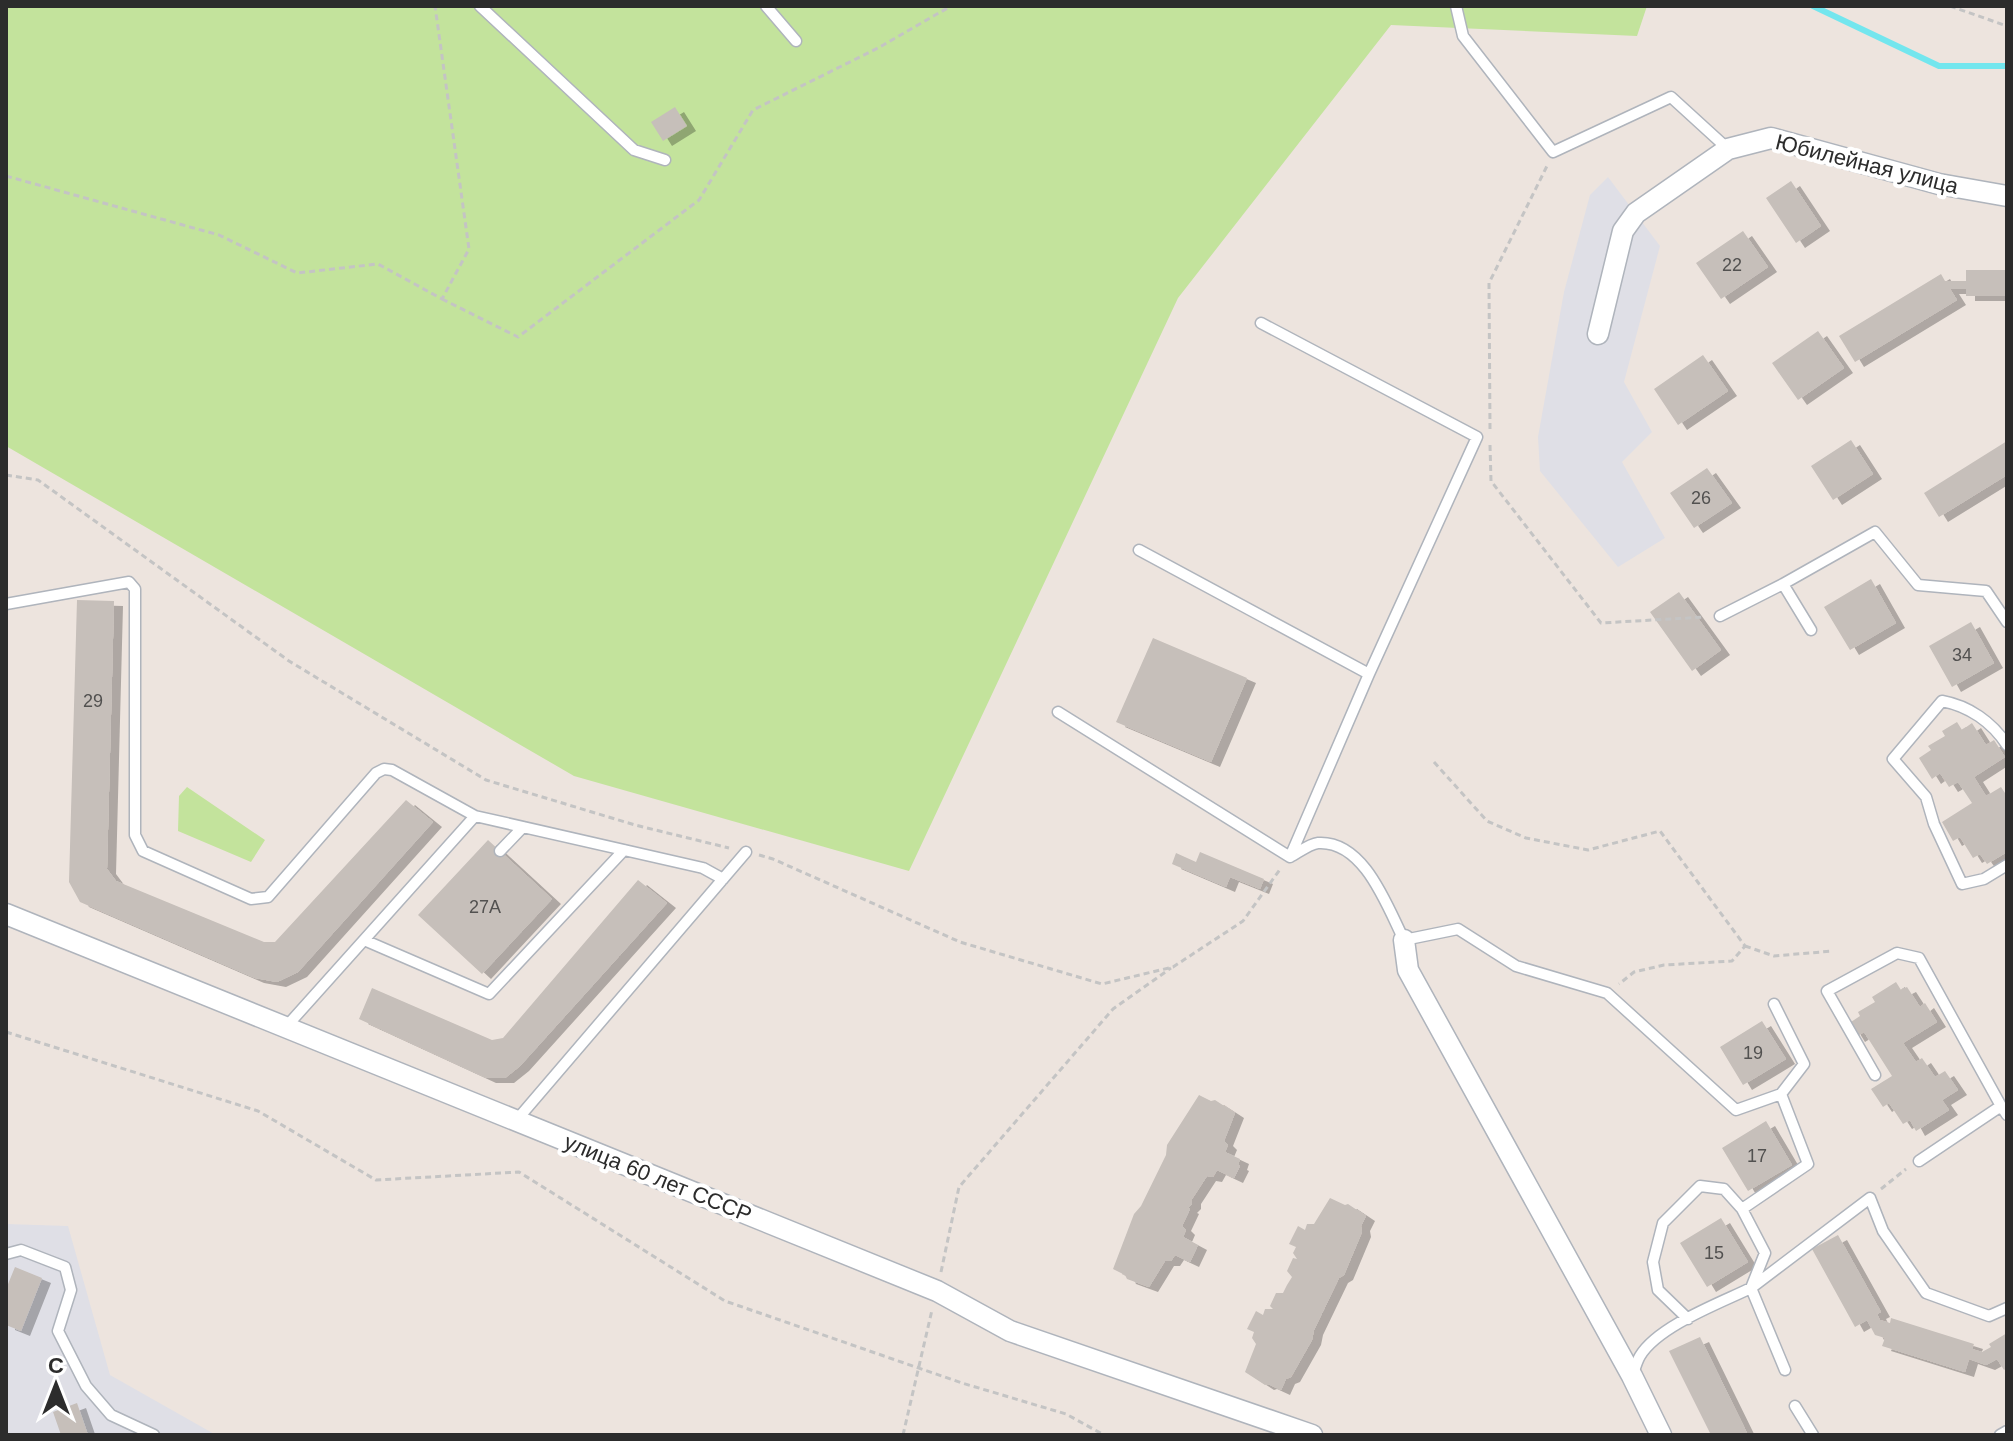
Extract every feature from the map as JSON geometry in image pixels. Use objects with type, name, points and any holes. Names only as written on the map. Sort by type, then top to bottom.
[{"type":"street","name":"Юбилейная улица","points":[[1598,334],[1623,231],[1636,213],[1728,149],[1771,138],[1939,184],[2007,196]]},
{"type":"street","name":"улица 60 лет СССР","points":[[6,914],[937,1291],[1010,1331],[1312,1435]]},
{"type":"street","points":[[1404,940],[1408,970],[1632,1376],[1661,1435]]},
{"type":"lane","points":[[480,6],[634,150],[665,160]]},
{"type":"lane","points":[[766,6],[796,41]]},
{"type":"lane","points":[[1456,6],[1463,36],[1553,152],[1671,97],[1728,149]]},
{"type":"lane","points":[[1261,323],[1477,437],[1290,857]]},
{"type":"lane","points":[[1720,616],[1875,532],[1918,585],[1986,591],[2007,622]]},
{"type":"lane","points":[[1139,550],[1369,674]]},
{"type":"lane","points":[[6,604],[129,582],[133,584],[135,835],[143,851],[251,899],[268,897],[376,773],[384,769],[392,770],[475,816],[703,868],[723,879]]},
{"type":"lane","points":[[1783,584],[1811,630]]},
{"type":"lane","points":[[2007,745],[1994,725],[1957,704],[1942,701],[1893,759],[1926,797],[1934,824],[1962,884],[1984,879],[2007,865]]},
{"type":"lane","points":[[1058,712],[1290,857]]},
{"type":"lane","points":[[285,1028],[475,816]]},
{"type":"lane","points":[[500,851],[523,827]]},
{"type":"lane","points":[[1290,857],[1316,843],[1339,846],[1366,867],[1404,940],[1458,929],[1516,966],[1607,993],[1736,1110],[1781,1094],[1804,1064],[1774,1004]]},
{"type":"lane","points":[[364,940],[489,994],[624,850]]},
{"type":"lane","points":[[515,1122],[746,852]]},
{"type":"lane","points":[[1875,1075],[1827,991],[1897,953],[1919,958],[2004,1110],[1919,1161]]},
{"type":"lane","points":[[1742,1209],[1808,1164],[1781,1094]]},
{"type":"lane","points":[[1688,1319],[1658,1290],[1653,1262],[1663,1223],[1700,1186],[1724,1189],[1742,1209],[1765,1253],[1751,1288],[1785,1370]]},
{"type":"lane","points":[[1632,1376],[1640,1355],[1656,1339],[1688,1319],[1751,1288],[1870,1198],[1883,1231],[1926,1293],[1989,1316],[2007,1308]]},
{"type":"lane","points":[[6,1254],[21,1250],[65,1267],[71,1290],[58,1331],[86,1386],[111,1415],[154,1435]]},
{"type":"lane","points":[[1795,1406],[1813,1435]]},
{"type":"lane","points":[[2000,1435],[2007,1431]]},
{"type":"path","points":[[435,6],[469,249],[442,299]]},
{"type":"path","points":[[6,176],[219,235],[297,273],[378,264],[518,337],[699,200],[753,110],[878,48],[951,6]]},
{"type":"path","points":[[1950,6],[2007,26]]},
{"type":"path","points":[[1553,152],[1489,283],[1491,481],[1601,623],[1720,616]]},
{"type":"path","points":[[6,475],[38,480],[289,661],[486,780],[635,825],[773,859],[960,942],[1102,984],[1173,967]]},
{"type":"path","points":[[1434,762],[1487,821],[1526,838],[1588,850],[1660,831],[1745,946],[1774,956],[1833,951]]},
{"type":"path","points":[[903,1435],[959,1187],[1113,1009],[1243,921],[1290,857]]},
{"type":"path","points":[[1607,993],[1634,972],[1664,965],[1732,961],[1745,946]]},
{"type":"path","points":[[6,1032],[258,1111],[376,1180],[519,1172],[725,1301],[919,1368],[1066,1414],[1104,1435]]},
{"type":"path","points":[[1870,1198],[1919,1161]]},
{"type":"shaded area","points":[[1608,177],[1660,246],[1624,382],[1652,432],[1622,462],[1665,538],[1618,567],[1540,471],[1538,437],[1564,292],[1590,195]]},
{"type":"shaded area","points":[[6,1224],[68,1226],[110,1375],[216,1435],[6,1435]]},
{"type":"green space","points":[[6,6],[1647,6],[1637,36],[1391,25],[1178,298],[909,871],[574,776],[6,446]]},
{"type":"green space","points":[[187,787],[265,840],[251,862],[178,831],[179,796]]},
{"type":"building","points":[[675,107],[687,126],[663,141],[651,122]]},
{"type":"building","points":[[1791,181],[1821,226],[1796,243],[1766,198]]},
{"type":"building","points":[[1743,231],[1768,267],[1721,299],[1696,263]]},
{"type":"building","points":[[1966,270],[2007,270],[2007,296],[1966,296],[1966,289],[1950,289],[1957,300],[1855,362],[1839,336],[1941,274],[1945,281],[1966,281]]},
{"type":"building","points":[[1818,331],[1844,368],[1798,400],[1772,363]]},
{"type":"building","points":[[1703,355],[1728,391],[1678,425],[1654,389]]},
{"type":"building","points":[[1851,440],[1873,474],[1833,500],[1811,466]]},
{"type":"building","points":[[2007,441],[2007,475],[1939,517],[1924,493]]},
{"type":"building","points":[[1707,468],[1732,503],[1694,528],[1670,493]]},
{"type":"building","points":[[1871,579],[1896,623],[1850,650],[1824,607]]},
{"type":"building","points":[[1679,592],[1721,650],[1692,671],[1650,612]]},
{"type":"building","points":[[77,600],[114,601],[107,869],[116,881],[264,942],[275,942],[406,800],[433,822],[298,972],[277,982],[255,978],[80,902],[69,882]]},
{"type":"building","points":[[1971,622],[1994,663],[1952,687],[1929,646]]},
{"type":"building","points":[[1153,638],[1247,678],[1211,762],[1116,722]]},
{"type":"building","points":[[1957,722],[1962,730],[1972,723],[1986,745],[1994,740],[2005,757],[1974,777],[1986,796],[2001,787],[2007,796],[2007,852],[1987,864],[1980,854],[1973,858],[1960,837],[1953,841],[1942,822],[1972,803],[1958,782],[1949,787],[1940,773],[1932,779],[1919,758],[1931,750],[1928,746],[1945,736],[1942,731]]},
{"type":"building","points":[[488,840],[552,899],[482,974],[418,915]]},
{"type":"building","points":[[1200,852],[1264,879],[1260,889],[1230,877],[1226,887],[1172,864],[1176,853],[1196,862]]},
{"type":"building","points":[[638,880],[667,903],[520,1066],[505,1078],[487,1078],[359,1019],[372,988],[492,1040],[503,1038]]},
{"type":"building","points":[[1896,982],[1901,990],[1907,987],[1920,1007],[1925,1003],[1937,1022],[1903,1043],[1916,1062],[1922,1058],[1935,1077],[1945,1071],[1958,1090],[1942,1100],[1949,1110],[1916,1131],[1910,1120],[1903,1124],[1889,1103],[1883,1107],[1871,1089],[1892,1076],[1864,1032],[1856,1037],[1848,1024],[1860,1016],[1858,1012],[1875,1002],[1872,997]]},
{"type":"building","points":[[1762,1021],[1786,1059],[1743,1085],[1720,1047]]},
{"type":"building","points":[[1199,1095],[1215,1100],[1235,1113],[1224,1141],[1228,1145],[1225,1152],[1240,1159],[1240,1166],[1234,1178],[1217,1170],[1213,1177],[1207,1176],[1192,1199],[1182,1226],[1186,1230],[1183,1237],[1198,1245],[1190,1262],[1175,1255],[1171,1261],[1165,1261],[1149,1287],[1127,1279],[1113,1269],[1134,1214],[1166,1155],[1167,1145]]},
{"type":"building","points":[[1766,1121],[1792,1165],[1748,1191],[1722,1148]]},
{"type":"building","points":[[1330,1198],[1348,1204],[1366,1216],[1361,1226],[1362,1232],[1312,1340],[1281,1390],[1265,1385],[1245,1372],[1256,1344],[1252,1338],[1254,1332],[1247,1329],[1256,1311],[1263,1315],[1265,1309],[1273,1309],[1270,1306],[1276,1293],[1283,1293],[1292,1277],[1287,1271],[1293,1258],[1297,1259],[1293,1253],[1296,1247],[1289,1244],[1298,1226],[1305,1230],[1307,1224],[1314,1224]]},
{"type":"building","points":[[1721,1218],[1748,1262],[1707,1287],[1680,1243]]},
{"type":"building","points":[[1838,1235],[1881,1312],[1877,1314],[1880,1320],[1890,1323],[1891,1318],[1974,1344],[1972,1349],[1982,1352],[2007,1333],[2007,1368],[2004,1370],[1997,1359],[1986,1365],[1969,1359],[1965,1372],[1882,1346],[1885,1338],[1875,1335],[1867,1320],[1855,1327],[1812,1249]]},
{"type":"building","points":[[15,1267],[42,1278],[21,1331],[6,1325],[6,1289]]},
{"type":"building","points":[[1700,1337],[1748,1435],[1711,1435],[1669,1351]]},
{"type":"building","points":[[77,1403],[88,1435],[61,1435],[53,1412]]},
{"type":"waterway","points":[[1813,6],[1939,66],[2007,66]]}]
